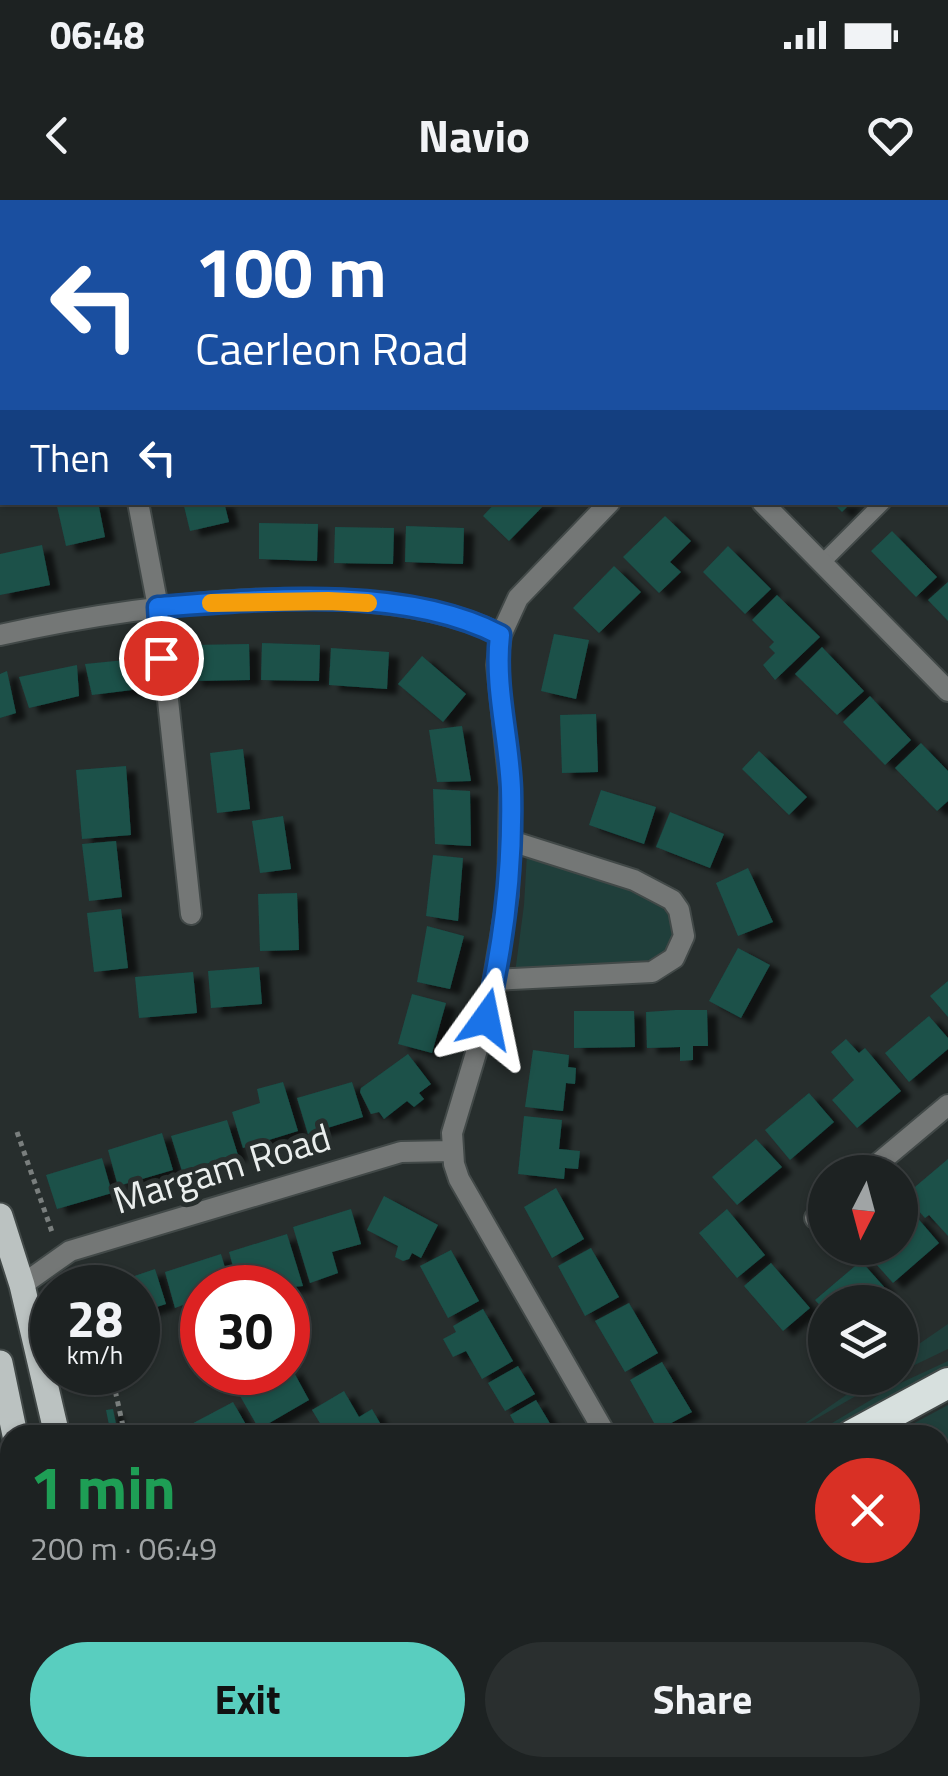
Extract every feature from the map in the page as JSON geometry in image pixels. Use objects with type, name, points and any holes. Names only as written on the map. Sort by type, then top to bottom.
[{"type":"highway","points":[[870,1425],[948,1383]]},
{"type":"main road","points":[[0,1216],[22,1285],[54,1425]]},
{"type":"main road","points":[[0,1363],[13,1425]]},
{"type":"street","points":[[139,505],[158,607],[192,914]]},
{"type":"street","points":[[600,1425],[459,1179],[452,1151],[456,1111],[476,1057],[495,980],[506,910],[511,841],[509,768],[497,666],[500,635],[518,598],[607,505]]},
{"type":"street","points":[[765,505],[948,691]]},
{"type":"street","points":[[0,635],[72,619],[229,601],[386,605],[452,614],[500,635]]},
{"type":"street","points":[[495,980],[652,972],[674,958],[684,936],[679,910],[660,892],[511,841]]},
{"type":"street","points":[[888,1155],[948,1105]]},
{"type":"street","name":"Margam Road","points":[[22,1285],[70,1251],[402,1152],[452,1151]]},
{"type":"lane","points":[[823,562],[880,505]]},
{"type":"path","points":[[17,1132],[52,1232]]},
{"type":"path","points":[[115,1395],[123,1425]]},
{"type":"green space","points":[[527,854],[611,878],[651,898],[674,927],[667,949],[650,961],[634,965],[515,973]]},
{"type":"green space","points":[[948,1324],[948,1349],[918,1363],[918,1345]]},
{"type":"green space","points":[[948,1361],[948,1368],[918,1384],[918,1375]]},
{"type":"green space","points":[[846,1395],[857,1395],[805,1425]]},
{"type":"green space","points":[[879,1395],[898,1395],[843,1425],[829,1425]]},
{"type":"green space","points":[[948,1405],[948,1425],[911,1425]]},
{"type":"building","points":[[57,505],[99,505],[105,537],[66,546]]},
{"type":"building","points":[[184,505],[225,505],[229,522],[190,531]]},
{"type":"building","points":[[493,505],[544,505],[509,541],[483,516]]},
{"type":"building","points":[[665,516],[691,541],[670,562],[681,572],[659,593],[623,557]]},
{"type":"building","points":[[259,523],[318,524],[317,561],[259,559]]},
{"type":"building","points":[[406,526],[464,528],[463,564],[405,562]]},
{"type":"building","points":[[335,527],[394,528],[393,564],[334,563]]},
{"type":"building","points":[[892,531],[937,577],[916,597],[871,551]]},
{"type":"building","points":[[42,545],[50,585],[0,595],[0,554]]},
{"type":"building","points":[[728,546],[771,589],[745,614],[703,572]]},
{"type":"building","points":[[614,566],[641,592],[599,633],[573,608]]},
{"type":"building","points":[[948,582],[948,621],[928,600]]},
{"type":"building","points":[[777,595],[820,637],[775,680],[763,665],[775,653],[769,647],[774,642],[752,620]]},
{"type":"building","points":[[554,634],[589,640],[576,699],[541,691]]},
{"type":"building","points":[[262,643],[320,645],[319,681],[261,680]]},
{"type":"building","points":[[249,644],[250,680],[192,681],[191,645]]},
{"type":"building","points":[[822,647],[864,691],[837,715],[795,674]]},
{"type":"building","points":[[331,648],[389,652],[387,689],[329,685]]},
{"type":"building","points":[[422,656],[466,694],[443,722],[398,684]]},
{"type":"building","points":[[145,658],[148,688],[92,695],[85,664]]},
{"type":"building","points":[[77,665],[79,696],[29,708],[19,677]]},
{"type":"building","points":[[7,671],[16,713],[0,718],[0,674]]},
{"type":"building","points":[[870,696],[911,740],[885,765],[843,722]]},
{"type":"building","points":[[596,714],[598,772],[562,773],[560,715]]},
{"type":"building","points":[[462,726],[471,781],[437,782],[429,730]]},
{"type":"building","points":[[921,743],[948,771],[948,801],[937,811],[895,768]]},
{"type":"building","points":[[243,749],[250,809],[217,813],[210,753]]},
{"type":"building","points":[[759,751],[807,797],[789,815],[742,769]]},
{"type":"building","points":[[126,766],[131,835],[82,839],[76,770]]},
{"type":"building","points":[[433,789],[470,791],[471,846],[435,844]]},
{"type":"building","points":[[601,790],[656,807],[644,844],[589,825]]},
{"type":"building","points":[[670,812],[724,834],[710,868],[656,847]]},
{"type":"building","points":[[283,816],[291,869],[260,873],[252,821]]},
{"type":"building","points":[[116,841],[122,897],[89,901],[82,844]]},
{"type":"building","points":[[433,855],[463,858],[458,921],[426,916]]},
{"type":"building","points":[[748,868],[773,922],[738,936],[716,883]]},
{"type":"building","points":[[297,893],[299,950],[260,951],[258,894]]},
{"type":"building","points":[[121,909],[128,968],[94,972],[87,913]]},
{"type":"building","points":[[427,926],[464,936],[450,989],[417,982]]},
{"type":"building","points":[[738,948],[770,965],[741,1018],[709,1001]]},
{"type":"building","points":[[259,967],[262,1004],[211,1008],[208,971]]},
{"type":"building","points":[[193,972],[197,1013],[139,1018],[135,977]]},
{"type":"building","points":[[948,981],[948,1017],[930,996]]},
{"type":"building","points":[[412,994],[446,1003],[432,1053],[398,1044]]},
{"type":"building","points":[[707,1010],[708,1046],[693,1046],[693,1060],[680,1061],[680,1047],[647,1048],[646,1012]]},
{"type":"building","points":[[574,1011],[634,1011],[635,1047],[574,1048]]},
{"type":"building","points":[[929,1016],[948,1038],[948,1049],[909,1082],[885,1053]]},
{"type":"building","points":[[846,1039],[859,1053],[865,1048],[901,1091],[857,1128],[832,1100],[854,1080],[831,1052]]},
{"type":"building","points":[[533,1050],[569,1055],[568,1067],[576,1068],[575,1084],[566,1083],[563,1111],[525,1107]]},
{"type":"building","points":[[408,1054],[431,1084],[419,1093],[424,1099],[414,1107],[407,1101],[384,1119],[379,1112],[371,1114],[361,1088]]},
{"type":"building","points":[[283,1082],[298,1131],[243,1148],[232,1112],[260,1103],[257,1089]]},
{"type":"building","points":[[352,1082],[363,1117],[308,1134],[297,1098]]},
{"type":"building","points":[[809,1093],[834,1122],[790,1160],[765,1130]]},
{"type":"building","points":[[524,1116],[562,1120],[559,1149],[580,1151],[578,1169],[565,1168],[564,1179],[518,1174]]},
{"type":"building","points":[[227,1120],[238,1155],[182,1171],[171,1136]]},
{"type":"building","points":[[162,1133],[173,1170],[118,1186],[108,1150]]},
{"type":"building","points":[[756,1139],[782,1167],[737,1205],[712,1177]]},
{"type":"building","points":[[102,1158],[112,1193],[57,1209],[46,1175]]},
{"type":"building","points":[[948,1159],[948,1236],[929,1215],[925,1218],[918,1210],[918,1184]]},
{"type":"building","points":[[556,1188],[584,1239],[552,1258],[524,1207]]},
{"type":"building","points":[[384,1196],[438,1225],[421,1258],[412,1253],[403,1261],[395,1257],[398,1246],[367,1230]]},
{"type":"building","points":[[351,1209],[361,1244],[332,1252],[338,1273],[310,1283],[310,1265],[305,1265],[293,1227]]},
{"type":"building","points":[[727,1209],[765,1255],[737,1278],[699,1233]]},
{"type":"building","points":[[918,1218],[939,1243],[918,1261]]},
{"type":"building","points":[[287,1234],[297,1265],[233,1265],[229,1252]]},
{"type":"building","points":[[591,1248],[619,1297],[585,1316],[558,1266]]},
{"type":"building","points":[[451,1250],[479,1301],[448,1318],[420,1266]]},
{"type":"building","points":[[221,1254],[224,1265],[187,1265]]},
{"type":"building","points":[[771,1263],[808,1310],[783,1331],[744,1286]]},
{"type":"building","points":[[856,1265],[865,1265],[882,1285],[833,1285]]},
{"type":"building","points":[[877,1265],[914,1265],[893,1283]]},
{"type":"building","points":[[180,1267],[180,1306],[175,1308],[165,1272]]},
{"type":"building","points":[[160,1285],[166,1304],[160,1306]]},
{"type":"building","points":[[629,1303],[658,1353],[625,1372],[595,1321]]},
{"type":"building","points":[[483,1309],[513,1361],[482,1379],[466,1351],[453,1357],[443,1339],[456,1332],[453,1326]]},
{"type":"building","points":[[662,1362],[692,1412],[667,1425],[655,1425],[630,1380]]},
{"type":"building","points":[[518,1366],[535,1394],[505,1411],[488,1383]]},
{"type":"building","points":[[344,1391],[359,1417],[372,1409],[380,1423],[321,1425],[312,1410]]},
{"type":"building","points":[[306,1395],[309,1400],[266,1425],[257,1425],[240,1396]]},
{"type":"building","points":[[536,1400],[550,1425],[516,1425],[510,1415]]},
{"type":"building","points":[[233,1402],[246,1425],[190,1425]]},
{"type":"building","points":[[113,1409],[116,1425],[109,1425],[106,1410]]},
{"type":"slow traffic","points":[[211,603],[368,603]]},
{"type":"route","points":[[161,658],[158,607],[229,601],[328,601],[421,609],[452,614],[500,635],[497,666],[506,727],[511,841],[502,941],[486,1019]]}]
